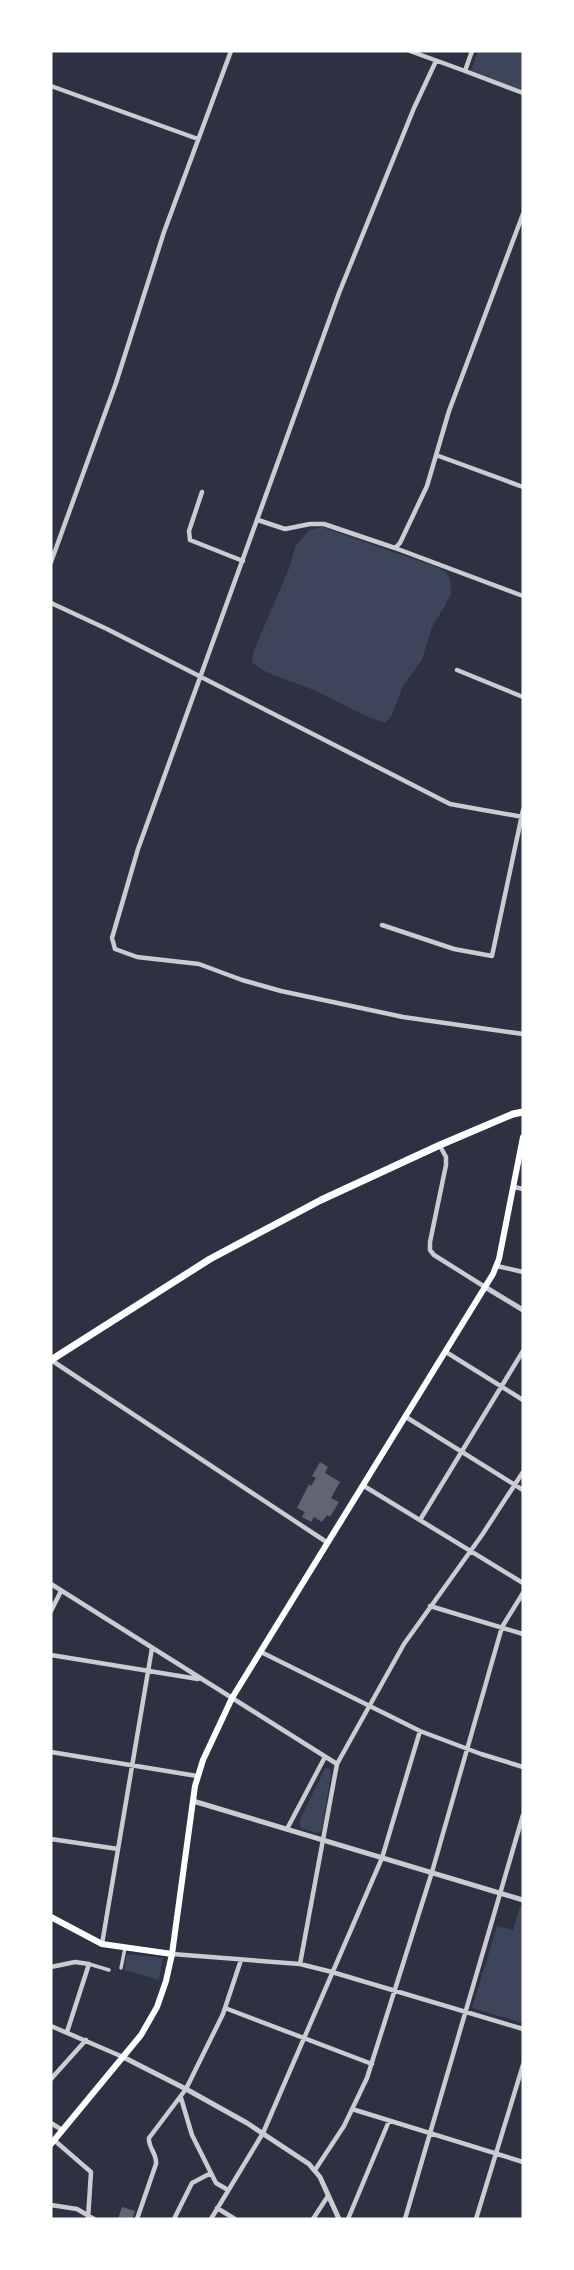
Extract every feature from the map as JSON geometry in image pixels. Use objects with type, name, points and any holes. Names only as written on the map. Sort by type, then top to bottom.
[{"type":"main road","points":[[51,1360],[210,1259],[321,1200],[440,1145],[523,1112]]},
{"type":"main road","points":[[52,2142],[141,2035],[156,2007],[172,1954],[197,1776],[215,1731],[232,1698],[329,1544],[497,1266],[523,1138]]},
{"type":"main road","points":[[51,1917],[102,1944],[172,1954]]},
{"type":"street","points":[[51,562],[100,427],[162,240],[231,51]]},
{"type":"street","points":[[410,51],[523,93]]},
{"type":"street","points":[[465,71],[472,51]]},
{"type":"street","points":[[436,61],[414,108],[339,293],[138,849],[113,938],[115,949],[137,957],[202,965],[271,988],[403,1017],[523,1034]]},
{"type":"street","points":[[51,86],[198,139]]},
{"type":"street","points":[[395,548],[428,486],[458,385],[523,214]]},
{"type":"street","points":[[436,455],[523,487]]},
{"type":"street","points":[[202,492],[189,531],[190,540],[243,561]]},
{"type":"street","points":[[258,520],[285,529],[324,524],[523,596]]},
{"type":"street","points":[[51,603],[450,804],[523,817]]},
{"type":"street","points":[[457,670],[523,697]]},
{"type":"street","points":[[382,925],[460,951],[492,956],[523,810]]},
{"type":"street","points":[[440,1145],[446,1157],[446,1165],[430,1250],[523,1310]]},
{"type":"street","points":[[513,1187],[523,1189]]},
{"type":"street","points":[[497,1266],[523,1272]]},
{"type":"street","points":[[420,1520],[523,1351]]},
{"type":"street","points":[[446,1352],[523,1400]]},
{"type":"street","points":[[51,1360],[329,1544]]},
{"type":"street","points":[[406,1418],[523,1490]]},
{"type":"street","points":[[300,1964],[337,1764],[404,1644],[523,1472]]},
{"type":"street","points":[[364,1486],[523,1583]]},
{"type":"street","points":[[51,1584],[337,1764]]},
{"type":"street","points":[[51,1611],[61,1591]]},
{"type":"street","points":[[315,2170],[352,2109],[372,2064],[432,1872],[502,1628],[523,1593]]},
{"type":"street","points":[[430,1605],[523,1634]]},
{"type":"street","points":[[102,1944],[152,1648]]},
{"type":"street","points":[[261,1652],[420,1731],[523,1767]]},
{"type":"street","points":[[51,1655],[203,1679]]},
{"type":"street","points":[[211,2219],[263,2133],[382,1858],[420,1731]]},
{"type":"street","points":[[51,1752],[197,1776]]},
{"type":"street","points":[[287,1829],[325,1757]]},
{"type":"street","points":[[193,1801],[523,1900]]},
{"type":"street","points":[[405,2219],[523,1815]]},
{"type":"street","points":[[51,1839],[118,1849]]},
{"type":"street","points":[[121,1968],[125,1948]]},
{"type":"street","points":[[172,1954],[300,1964],[523,2029]]},
{"type":"street","points":[[138,2219],[156,2161],[149,2138],[186,2088],[225,2008],[242,1960]]},
{"type":"street","points":[[51,1967],[75,1962],[110,1970]]},
{"type":"street","points":[[66,2032],[89,1964]]},
{"type":"street","points":[[225,2008],[372,2064]]},
{"type":"street","points":[[51,2026],[186,2088],[263,2133],[315,2170],[340,2219]]},
{"type":"street","points":[[51,2079],[86,2040]]},
{"type":"street","points":[[476,2219],[523,2065]]},
{"type":"street","points":[[180,2097],[192,2135],[211,2173],[217,2184],[228,2190]]},
{"type":"street","points":[[352,2109],[523,2162]]},
{"type":"street","points":[[348,2219],[389,2121]]},
{"type":"street","points":[[51,2123],[62,2130]]},
{"type":"street","points":[[52,2142],[91,2172],[90,2218]]},
{"type":"street","points":[[174,2219],[192,2183],[211,2173]]},
{"type":"street","points":[[313,2219],[328,2195]]},
{"type":"street","points":[[51,2205],[75,2208],[90,2218]]},
{"type":"street","points":[[217,2208],[235,2219]]},
{"type":"shaded area","points":[[478,51],[523,51],[523,91],[470,73]]},
{"type":"shaded area","points":[[322,527],[434,566],[446,572],[450,580],[451,593],[432,627],[422,660],[403,686],[391,717],[385,723],[311,689],[272,675],[252,662],[254,650],[290,566],[295,547],[309,530]]},
{"type":"shaded area","points":[[325,1768],[330,1769],[331,1775],[322,1828],[316,1833],[301,1828],[299,1822]]},
{"type":"shaded area","points":[[520,1906],[523,1907],[523,2023],[472,2008],[497,1926],[513,1930]]},
{"type":"shaded area","points":[[127,1954],[163,1958],[159,1980],[124,1970]]},
{"type":"building","points":[[320,1462],[328,1467],[325,1473],[340,1482],[331,1498],[339,1502],[330,1517],[327,1515],[322,1522],[314,1517],[311,1522],[302,1517],[305,1512],[297,1508],[309,1484],[311,1486],[316,1478],[312,1476]]},
{"type":"building","points":[[122,2207],[135,2211],[132,2219],[118,2219]]}]
